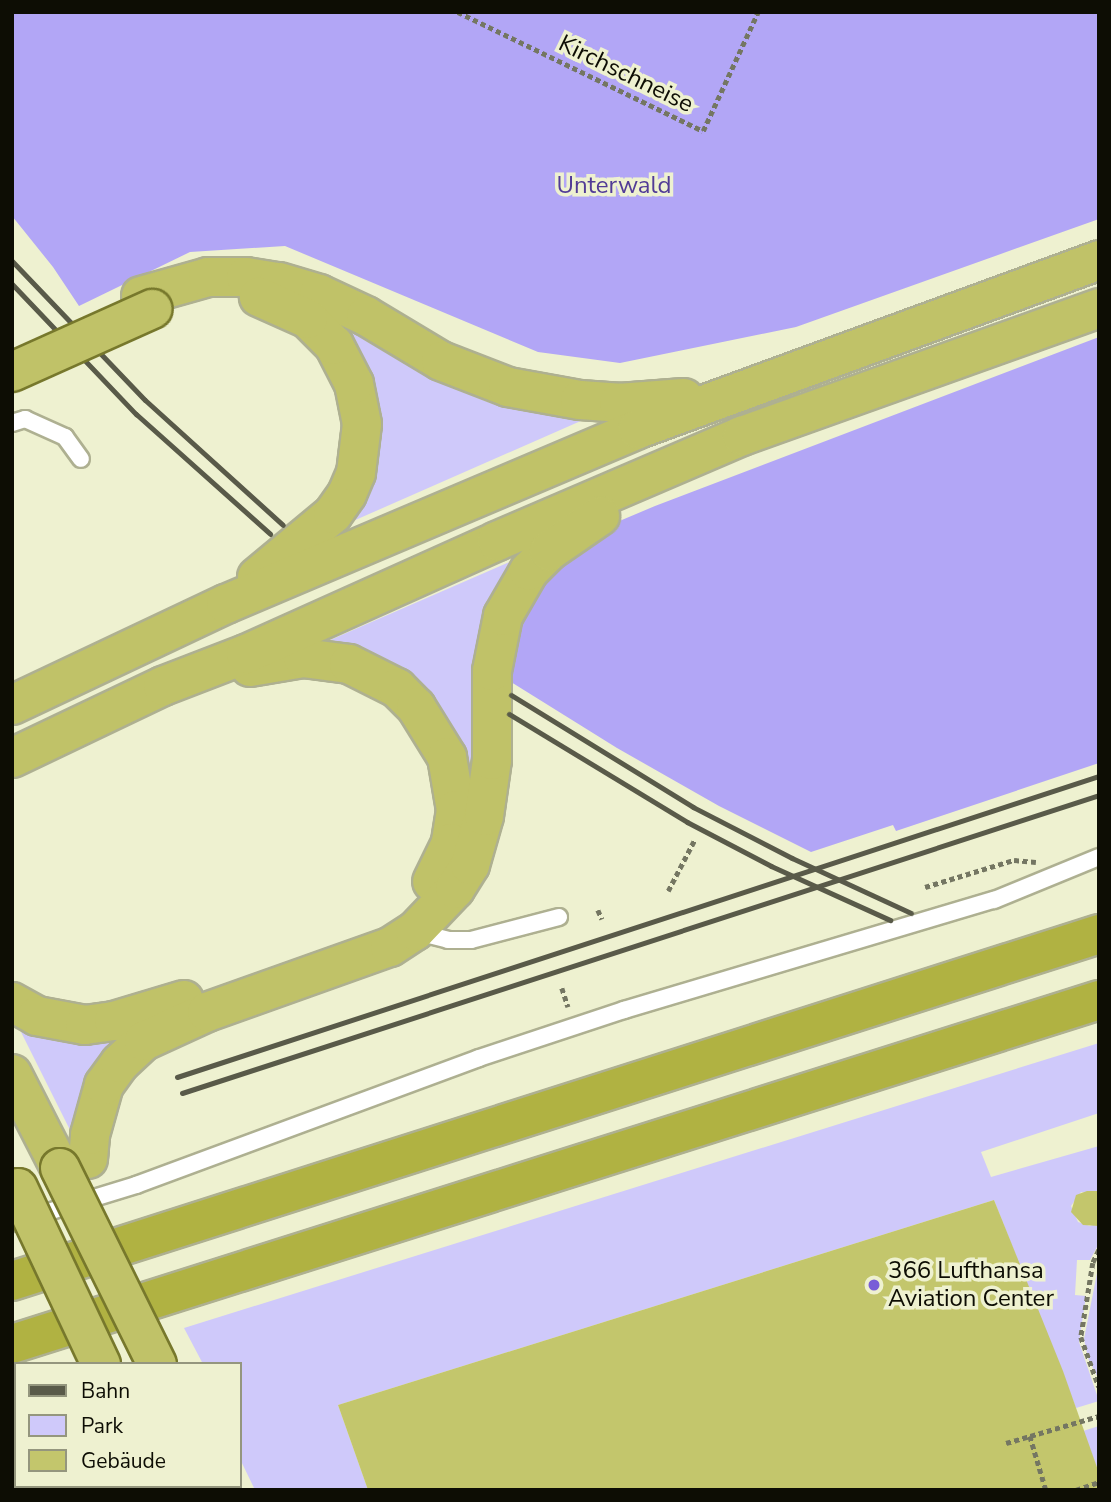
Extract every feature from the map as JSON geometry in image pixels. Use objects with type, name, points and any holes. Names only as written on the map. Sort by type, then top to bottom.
[{"type":"highway","points":[[12,705],[226,604],[721,396],[1099,260]]},
{"type":"highway","points":[[12,355],[208,277],[246,277],[279,282],[319,294],[366,316],[441,361],[508,387],[580,400],[619,403],[721,396]]},
{"type":"highway","points":[[12,372],[146,302],[210,293],[261,297],[287,307],[308,319],[334,345],[354,384],[359,401],[361,448],[347,494],[333,514],[226,604]]},
{"type":"highway","points":[[12,758],[163,686],[246,654],[497,541],[742,436],[1099,308]]},
{"type":"highway","points":[[74,1163],[90,1135],[104,1085],[120,1063],[144,1041],[207,1012],[379,952],[415,931],[455,889],[470,865],[480,840],[491,773],[492,671],[496,642],[503,616],[515,592],[529,571],[549,551],[575,532],[742,436]]},
{"type":"highway","points":[[12,1002],[37,1016],[85,1024],[114,1021],[150,1012],[359,943],[405,914],[437,873],[451,843],[456,810],[453,781],[447,757],[436,735],[416,707],[397,688],[374,674],[349,664],[303,658],[163,686]]},
{"type":"highway","points":[[12,1281],[1099,934]]},
{"type":"highway","points":[[12,1344],[1099,1000]]},
{"type":"highway","points":[[12,1074],[74,1163],[88,1223],[156,1362]]},
{"type":"highway","points":[[18,1205],[101,1362]]},
{"type":"lane","points":[[12,423],[25,419],[65,438],[81,459]]},
{"type":"lane","points":[[18,1205],[136,1185],[503,1050],[624,1010],[993,900],[1099,857]]},
{"type":"lane","points":[[415,931],[448,940],[471,940],[559,917]]},
{"type":"path","name":"Kirchschneise","points":[[458,12],[703,131],[758,12]]},
{"type":"path","points":[[668,891],[695,839]]},
{"type":"path","points":[[925,887],[998,864]]},
{"type":"path","points":[[598,910],[602,919]]},
{"type":"path","points":[[562,988],[568,1008]]},
{"type":"path","points":[[1099,1250],[1093,1264],[1081,1337],[1084,1354],[1099,1387]]},
{"type":"path","points":[[1006,1443],[1099,1416]]},
{"type":"path","points":[[1030,1436],[1046,1490]]},
{"type":"path","points":[[1076,1490],[1099,1482]]},
{"type":"green space","name":"Unterwald","points":[[12,12],[1099,12],[1099,219],[796,327],[620,363],[538,352],[285,246],[190,252],[79,306],[53,267],[12,216]]},
{"type":"green space","points":[[343,327],[446,385],[488,402],[583,420],[344,525]]},
{"type":"green space","points":[[1099,337],[1099,763],[896,831],[893,825],[811,852],[719,806],[617,748],[511,682],[526,601],[571,547],[610,525],[655,506]]},
{"type":"green space","points":[[523,556],[473,804],[461,767],[321,644]]},
{"type":"green space","points":[[16,1022],[62,1041],[119,1039],[71,1132]]},
{"type":"green space","points":[[1099,1043],[1099,1113],[981,1152],[991,1177],[1099,1146],[1099,1194],[1081,1192],[1071,1206],[1078,1222],[1090,1226],[1099,1222],[1097,1247],[1090,1260],[1077,1260],[1075,1295],[1086,1296],[1079,1342],[1099,1401],[1076,1408],[994,1200],[338,1405],[368,1490],[255,1490],[242,1463],[242,1362],[202,1362],[184,1328]]},
{"type":"green space","points":[[1099,1263],[1099,1380],[1088,1358],[1084,1339]]},
{"type":"green space","points":[[1099,1426],[1099,1473],[1083,1431]]},
{"type":"building","points":[[1099,1191],[1099,1226],[1083,1225],[1071,1212],[1076,1195]]},
{"type":"building","name":"366 Lufthansa Aviation Center","points":[[994,1200],[1063,1371],[1099,1473],[1099,1490],[368,1490],[338,1405]]},
{"type":"railway","points":[[12,261],[145,400],[283,525]]},
{"type":"railway","points":[[12,284],[136,414],[270,534]]},
{"type":"railway","points":[[511,695],[693,807],[792,858],[911,913]]},
{"type":"railway","points":[[509,714],[687,822],[771,866],[890,920]]},
{"type":"railway","points":[[177,1077],[1099,776]]},
{"type":"railway","points":[[182,1093],[1099,795]]},
{"type":"place","name":"366 Lufthansa Aviation Center","points":[[874,1285]]}]
